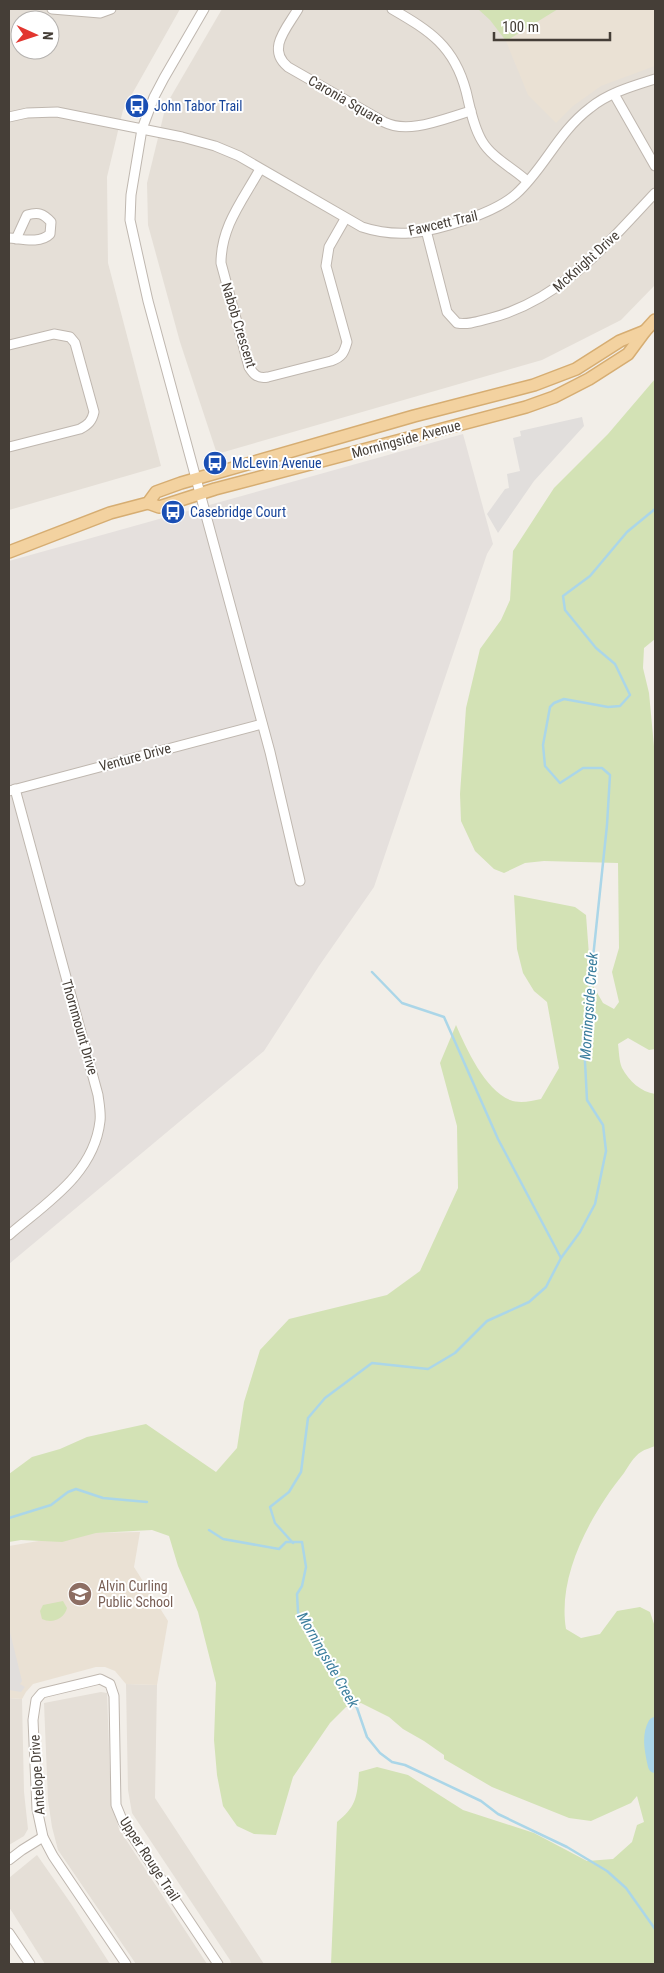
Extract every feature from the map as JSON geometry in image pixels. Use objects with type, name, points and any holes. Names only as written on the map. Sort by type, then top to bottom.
[{"type":"main road","name":"Morningside Avenue","points":[[148,502],[159,507],[526,407],[554,397],[628,354],[644,331],[655,320]]},
{"type":"main road","name":"Morningside Avenue","points":[[9,552],[110,513],[148,502],[156,492],[196,479],[414,416],[534,385],[576,369],[620,341],[644,331]]},
{"type":"street","points":[[52,9],[100,13],[111,9]]},
{"type":"street","points":[[204,9],[154,97],[142,129],[131,195],[132,227],[148,301],[270,752],[300,881]]},
{"type":"street","name":"Caronia Square","points":[[298,9],[278,44],[277,53],[280,60],[288,67],[395,127],[409,126],[471,111]]},
{"type":"street","points":[[392,9],[426,29],[449,51],[461,75],[482,141],[490,152],[528,182]]},
{"type":"street","name":"Fawcett Trail","points":[[142,129],[215,146],[239,156],[345,219],[372,230],[410,233],[463,220],[490,210],[515,195],[528,182],[567,129],[590,107],[614,94],[655,79]]},
{"type":"street","points":[[614,94],[655,166]]},
{"type":"street","points":[[9,117],[41,111],[58,112],[142,129]]},
{"type":"street","name":"Nabob Crescent","points":[[260,169],[227,227],[221,250],[221,263],[248,367],[254,375],[260,378],[268,377],[331,361],[344,353],[347,342],[326,266],[329,247],[345,219]]},
{"type":"street","name":"McKnight Drive","points":[[426,230],[447,312],[457,324],[467,324],[520,309],[556,288],[593,258],[655,193]]},
{"type":"street","points":[[9,345],[20,344],[54,334],[70,337],[75,343],[94,412],[88,425],[80,430],[9,447]]},
{"type":"street","name":"Venture Drive","points":[[12,790],[262,724]]},
{"type":"street","name":"Thornmount Drive","points":[[9,1235],[73,1181],[90,1156],[100,1120],[98,1094],[12,790]]},
{"type":"street","name":"Antelope Drive","points":[[110,1684],[100,1679],[42,1693],[36,1700],[34,1720],[37,1809],[43,1837],[53,1856],[126,1964]]},
{"type":"street","name":"Upper Rouge Trail","points":[[110,1684],[114,1696],[116,1805],[123,1822],[218,1964]]},
{"type":"street","points":[[9,1860],[43,1837]]},
{"type":"street","points":[[9,1933],[30,1964]]},
{"type":"shaded area","points":[[9,9],[180,9],[123,110],[107,177],[108,263],[161,466],[9,510]]},
{"type":"shaded area","points":[[222,9],[655,9],[655,285],[621,320],[542,360],[217,454],[180,342],[148,225],[147,183],[166,105]]},
{"type":"shaded area","points":[[558,9],[655,9],[655,66],[601,86],[573,106],[556,123],[528,95],[506,41]]},
{"type":"shaded area","points":[[582,417],[584,426],[534,481],[498,533],[487,514],[505,489],[509,488],[507,474],[520,471],[513,438],[521,436],[520,431]]},
{"type":"shaded area","points":[[463,434],[493,544],[487,554],[374,887],[319,966],[264,1051],[9,1264],[9,561]]},
{"type":"shaded area","name":"Alvin Curling Public School","points":[[140,1532],[134,1567],[168,1621],[157,1685],[126,1684],[115,1671],[105,1667],[96,1667],[33,1684],[22,1699],[9,1698],[9,1546],[86,1533]]},
{"type":"shaded area","points":[[9,1628],[22,1681],[20,1684],[25,1687],[21,1692],[9,1690]]},
{"type":"shaded area","points":[[126,1684],[157,1685],[155,1798],[264,1964],[231,1964],[132,1813],[128,1790]]},
{"type":"shaded area","points":[[101,1692],[107,1693],[111,1802],[119,1829],[207,1964],[136,1964],[58,1850],[48,1800],[44,1703]]},
{"type":"shaded area","points":[[9,1698],[22,1699],[24,1792],[28,1829],[24,1836],[9,1845]]},
{"type":"shaded area","points":[[37,1855],[110,1964],[45,1964],[9,1907],[9,1878]]},
{"type":"green space","points":[[478,9],[558,9],[506,41],[490,20]]},
{"type":"green space","points":[[655,379],[655,639],[644,648],[643,668],[649,693],[655,757],[655,1049],[649,1050],[628,1038],[618,1044],[621,1065],[628,1077],[640,1088],[655,1094],[655,1446],[638,1454],[612,1489],[589,1526],[579,1546],[572,1567],[565,1608],[566,1629],[581,1638],[600,1634],[617,1611],[640,1607],[650,1612],[655,1627],[655,1964],[331,1964],[337,1822],[349,1811],[355,1800],[359,1772],[377,1767],[408,1775],[463,1810],[534,1833],[587,1861],[613,1859],[632,1842],[637,1825],[644,1822],[637,1796],[631,1803],[591,1821],[569,1818],[492,1787],[444,1759],[444,1755],[403,1729],[389,1717],[361,1703],[346,1707],[330,1723],[293,1777],[276,1835],[254,1834],[237,1826],[223,1806],[217,1775],[214,1740],[216,1683],[198,1612],[178,1566],[169,1536],[152,1530],[96,1533],[62,1542],[21,1540],[9,1542],[9,1474],[32,1457],[60,1449],[87,1437],[146,1424],[216,1472],[237,1448],[244,1402],[260,1350],[289,1319],[387,1295],[420,1271],[458,1188],[457,1126],[440,1063],[456,1025],[477,1067],[492,1087],[510,1100],[522,1102],[541,1099],[559,1068],[547,1002],[534,991],[523,973],[517,949],[514,895],[575,907],[586,915],[591,982],[603,1003],[614,1009],[619,1002],[612,972],[619,948],[618,863],[544,861],[525,863],[504,873],[494,869],[475,851],[461,821],[460,794],[466,708],[480,649],[501,620],[510,600],[513,551],[554,488],[608,434]]},
{"type":"green space","points":[[63,1601],[67,1608],[60,1618],[54,1621],[42,1619],[40,1611],[43,1605]]},
{"type":"waterway","name":"Morningside Creek","points":[[293,1543],[275,1523],[270,1507],[289,1492],[301,1472],[308,1418],[325,1398],[372,1363],[428,1369],[455,1353],[487,1321],[529,1302],[546,1287],[561,1258],[580,1232],[595,1204],[606,1151],[603,1125],[587,1100],[584,1043],[607,825],[610,775],[602,768],[583,768],[560,783],[545,766],[543,745],[550,707],[554,703],[564,699],[608,707],[620,706],[630,695],[615,664],[596,648],[565,610],[563,596],[590,576],[627,532],[655,509]]},
{"type":"waterway","points":[[372,972],[402,1003],[444,1017],[498,1139],[561,1258]]},
{"type":"waterway","points":[[9,1518],[51,1505],[68,1492],[76,1489],[103,1498],[147,1502]]},
{"type":"waterway","name":"Morningside Creek","points":[[209,1530],[223,1539],[279,1549],[286,1542],[302,1542],[306,1567],[302,1586],[297,1594],[298,1612],[307,1632],[357,1708],[367,1737],[380,1753],[392,1762],[405,1765],[481,1801],[498,1814],[567,1847],[607,1871],[626,1888],[655,1929]]},
{"type":"waterway","points":[[655,1724],[651,1739],[655,1766]]},
{"type":"place","name":"John Tabor Trail","points":[[137,106]]},
{"type":"place","name":"McLevin Avenue","points":[[215,463]]},
{"type":"place","name":"Casebridge Court","points":[[173,512]]},
{"type":"place","name":"Alvin Curling Public School","points":[[80,1594]]}]
